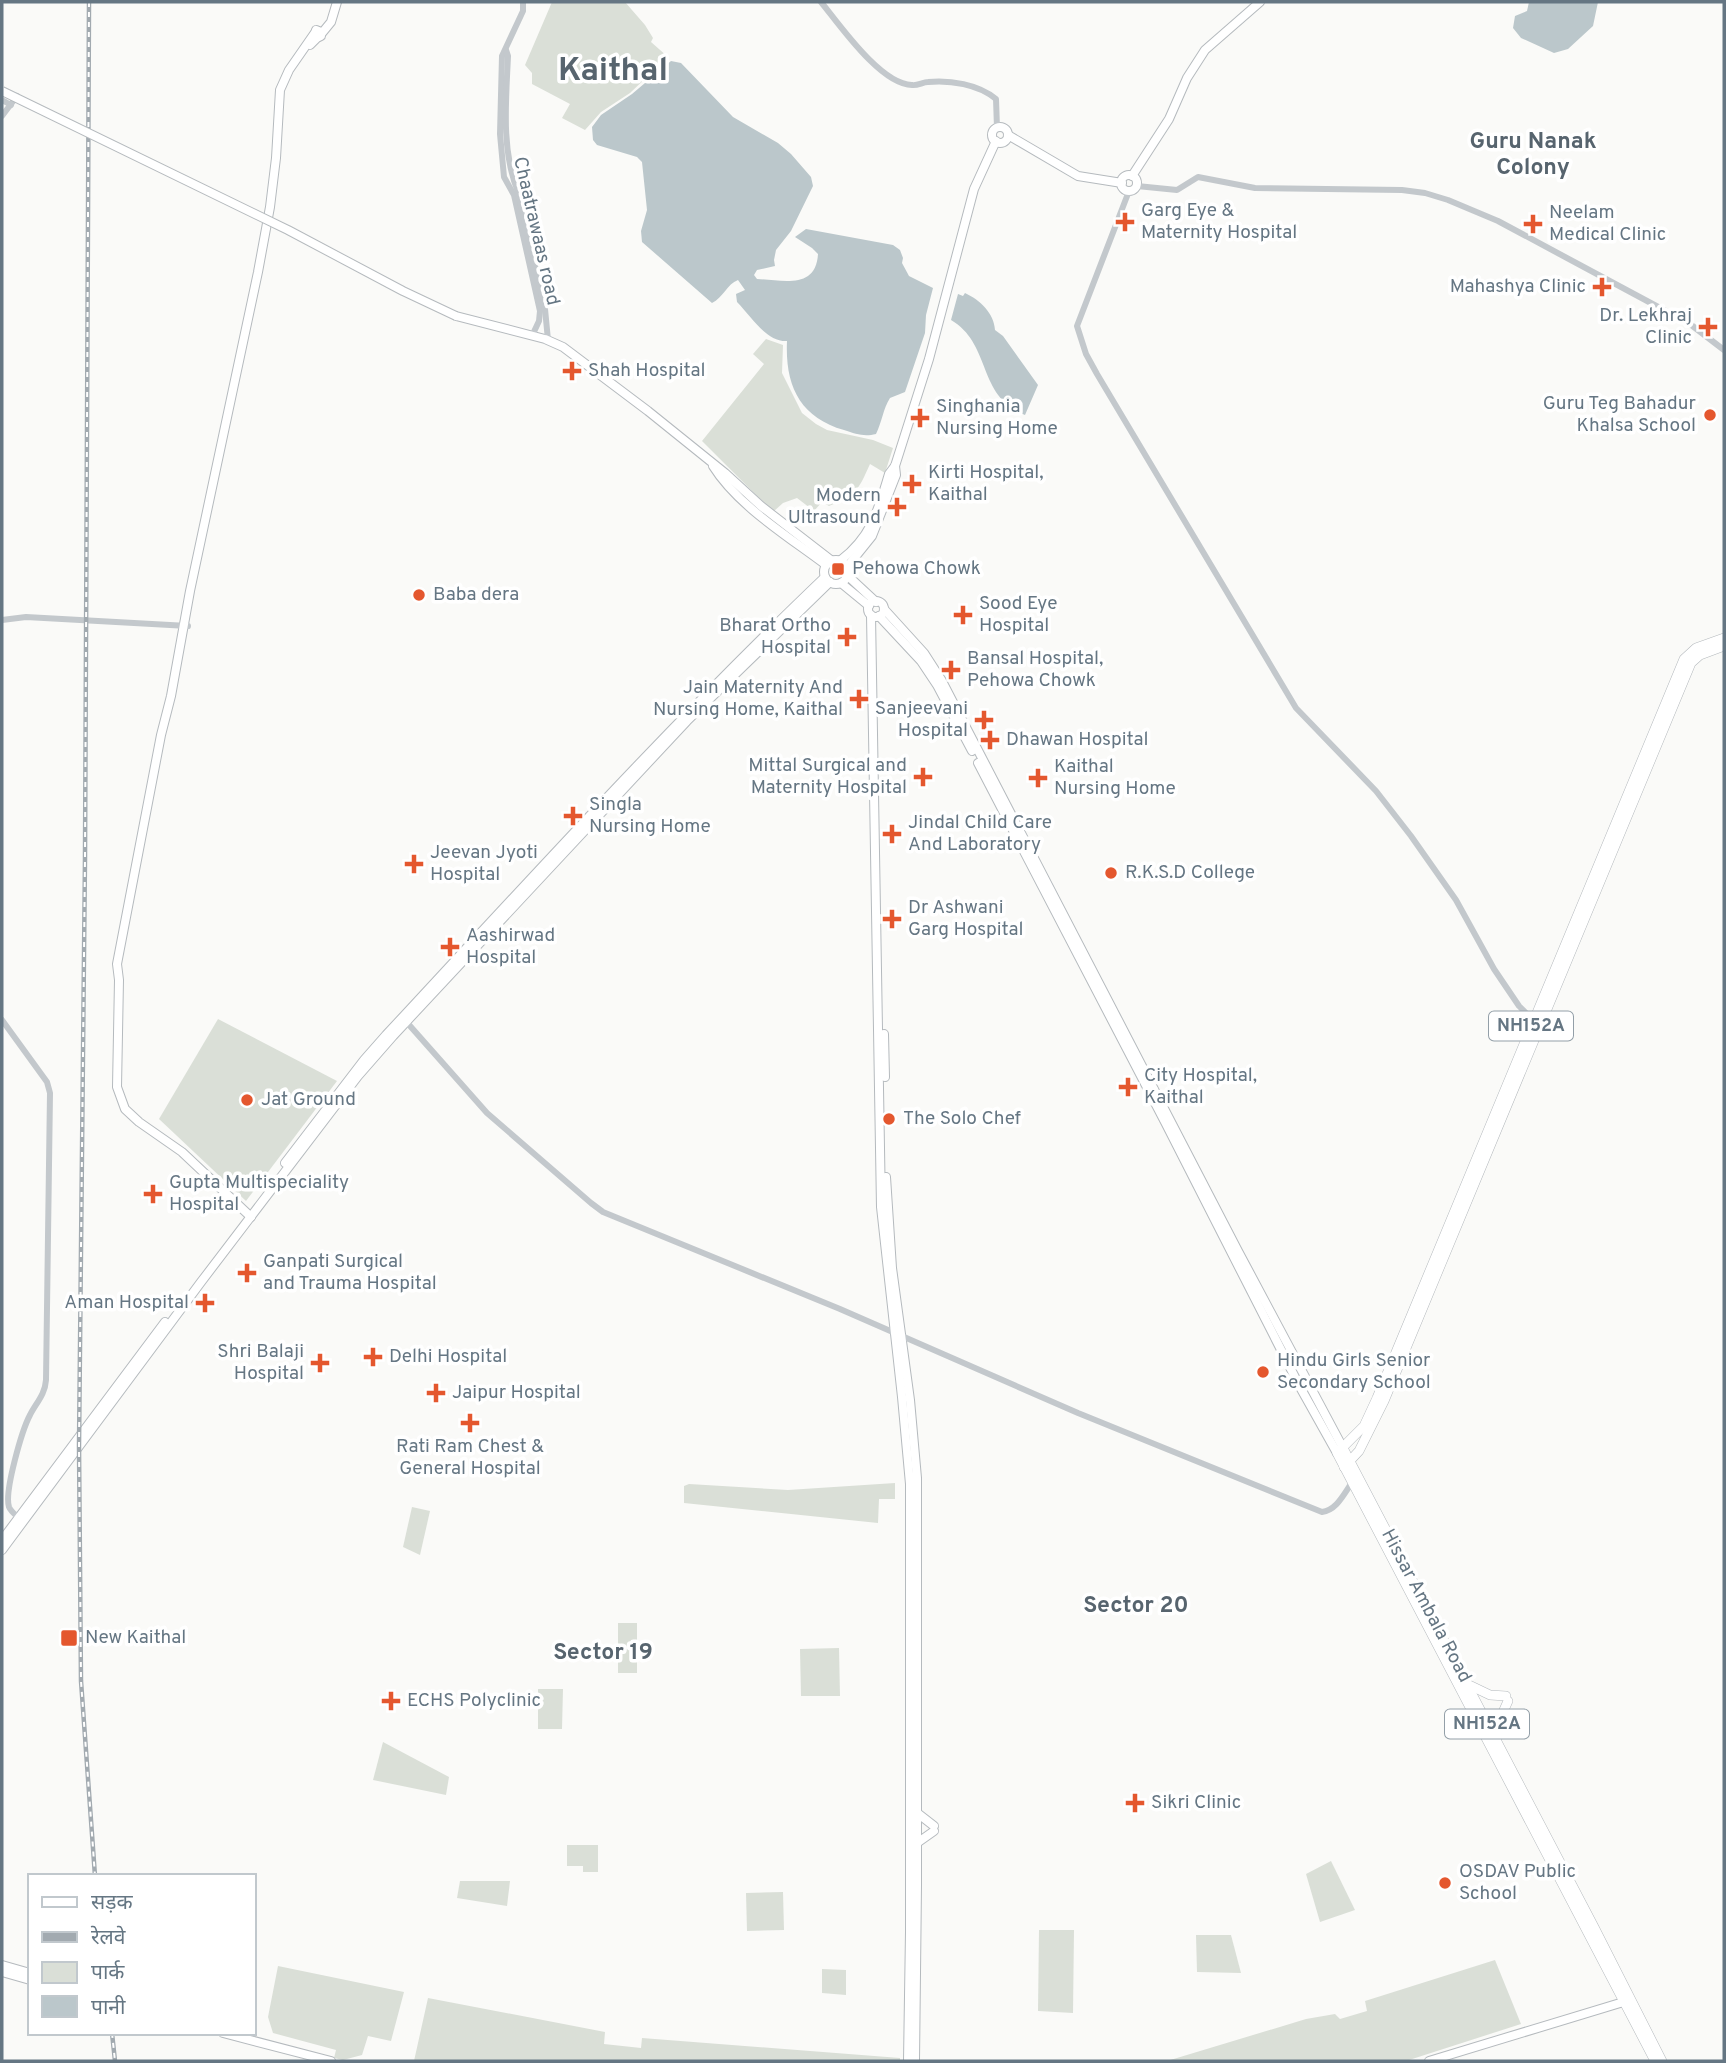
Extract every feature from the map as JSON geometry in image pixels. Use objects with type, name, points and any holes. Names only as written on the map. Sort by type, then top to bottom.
[{"type":"highway","name":"NH152A","points":[[1348,1464],[1366,1439],[1384,1401],[1684,659],[1696,648],[1724,638]]},
{"type":"highway","name":"NH152A","points":[[1340,1451],[1364,1426],[1377,1398],[1691,663],[1700,655],[1724,646]]},
{"type":"highway","name":"Hissar Ambala Road","points":[[1340,1451],[1588,1930],[1662,2061]]},
{"type":"highway","name":"Hissar Ambala Road","points":[[1354,1479],[1467,1685],[1594,1927],[1655,2061]]},
{"type":"highway","points":[[1467,1685],[1490,1695],[1507,1698],[1499,1721],[1496,1743]]},
{"type":"main road","points":[[249,1215],[182,1152],[125,1109],[117,1087],[117,964],[274,213],[283,94],[307,49],[331,22],[335,2]]},
{"type":"main road","points":[[1132,176],[1136,180],[1133,188],[1124,188],[1124,177],[1132,176],[1169,119],[1188,78],[1205,50],[1260,2]]},
{"type":"main road","name":"Hissar Ambala Road","points":[[2,89],[456,316],[548,340],[563,347],[710,462],[720,478],[839,569],[876,611],[924,653],[942,681],[1340,1451]]},
{"type":"main road","points":[[996,141],[993,135],[997,128],[1003,128],[1008,135],[1078,176],[1122,183]]},
{"type":"main road","points":[[996,141],[1003,142],[1008,135]]},
{"type":"main road","points":[[839,569],[824,569],[828,580],[834,584],[839,569],[867,534],[889,474],[895,466],[929,359],[974,189],[996,141]]},
{"type":"main road","points":[[2,1550],[21,1520],[249,1215],[405,1019],[561,851],[828,580]]},
{"type":"main road","points":[[876,611],[881,1207],[898,1335],[910,1400],[917,1478],[915,2061]]},
{"type":"main road","points":[[898,1335],[910,1484],[908,2061]]},
{"type":"main road","points":[[2,1540],[21,1520]]},
{"type":"main road","points":[[916,1812],[934,1829],[917,1843]]},
{"type":"main road","points":[[2,1965],[28,1972]]},
{"type":"main road","points":[[2,1972],[28,1979]]},
{"type":"main road","points":[[1429,2061],[1627,2001]]},
{"type":"main road","points":[[231,2035],[331,2061]]},
{"type":"street","points":[[523,2],[523,10],[506,50],[506,126],[512,176],[521,203],[545,309],[548,340]]},
{"type":"street","points":[[821,2],[873,65],[892,78],[911,86],[926,82],[950,82],[975,87],[990,94],[996,99],[997,128]]},
{"type":"street","name":"Chaatrawaas road","points":[[506,50],[502,56],[500,134],[504,177],[514,195],[540,311],[532,336]]},
{"type":"street","points":[[2,89],[18,95],[2,116]]},
{"type":"street","points":[[2,100],[12,105]]},
{"type":"street","points":[[1537,1020],[1524,1013],[1494,969],[1456,900],[1411,835],[1376,791],[1296,708],[1097,374],[1086,354],[1077,326],[1133,188],[1177,190],[1198,177],[1255,188],[1402,190],[1448,200],[1498,220],[1681,319],[1724,350]]},
{"type":"street","points":[[2,620],[26,617],[186,626]]},
{"type":"street","points":[[405,1019],[487,1113],[603,1212],[1322,1512],[1334,1507],[1354,1479]]},
{"type":"street","points":[[2,1020],[47,1082],[50,1091],[46,1380],[42,1397],[20,1438],[8,1499],[10,1510],[21,1520]]},
{"type":"green space","points":[[552,2],[625,2],[645,25],[653,38],[651,42],[668,57],[630,93],[601,112],[585,130],[562,118],[570,104],[532,84],[532,73],[525,65]]},
{"type":"green space","points":[[766,339],[783,345],[782,373],[802,413],[827,430],[873,440],[893,448],[885,473],[870,464],[855,491],[838,502],[829,506],[822,502],[814,511],[797,498],[783,503],[773,512],[702,441],[764,364],[753,354]]},
{"type":"green space","name":"Jat Ground","points":[[218,1019],[337,1081],[246,1201],[159,1119]]},
{"type":"green space","points":[[895,1483],[895,1499],[879,1499],[878,1523],[684,1503],[684,1486],[689,1484],[788,1490]]},
{"type":"green space","points":[[412,1507],[430,1511],[420,1555],[403,1547]]},
{"type":"green space","points":[[618,1623],[637,1623],[637,1673],[618,1673]]},
{"type":"green space","points":[[839,1648],[840,1696],[801,1696],[800,1649]]},
{"type":"green space","points":[[538,1689],[563,1689],[562,1729],[538,1729]]},
{"type":"green space","points":[[383,1742],[449,1777],[446,1795],[373,1780]]},
{"type":"green space","points":[[567,1845],[598,1845],[598,1872],[583,1872],[583,1866],[567,1866]]},
{"type":"green space","points":[[1331,1861],[1355,1910],[1320,1922],[1306,1874]]},
{"type":"green space","points":[[460,1881],[510,1881],[507,1906],[457,1898]]},
{"type":"green space","points":[[783,1892],[784,1930],[747,1931],[746,1893]]},
{"type":"green space","points":[[1039,1930],[1074,1930],[1073,2013],[1038,2011]]},
{"type":"green space","points":[[1196,1935],[1231,1935],[1241,1973],[1197,1972]]},
{"type":"green space","points":[[1495,1960],[1521,2024],[1406,2061],[1167,2061],[1306,2019],[1335,2014],[1340,2019],[1367,2011],[1365,2001]]},
{"type":"green space","points":[[278,1966],[404,1992],[391,2041],[368,2036],[362,2055],[343,2060],[334,2058],[336,2050],[273,2033],[268,2017]]},
{"type":"green space","points":[[822,1969],[846,1970],[846,1995],[822,1993]]},
{"type":"green space","points":[[428,1998],[605,2032],[604,2044],[641,2048],[642,2038],[900,2058],[900,2061],[414,2061]]},
{"type":"water","points":[[1529,2],[1598,2],[1593,26],[1568,49],[1554,53],[1521,38],[1513,28],[1515,16],[1527,11]]},
{"type":"water","points":[[671,61],[681,63],[733,117],[778,143],[811,177],[813,186],[791,231],[776,250],[775,266],[757,270],[754,275],[757,279],[796,280],[811,273],[818,254],[795,237],[806,229],[893,245],[900,250],[902,263],[909,276],[933,288],[926,315],[925,333],[905,392],[890,398],[876,434],[856,434],[844,430],[816,417],[806,408],[798,398],[789,372],[787,341],[766,333],[737,302],[736,294],[745,290],[738,280],[712,303],[642,242],[641,231],[647,210],[642,162],[637,157],[597,145],[593,140],[592,127],[601,115],[632,94]]},
{"type":"water","points":[[965,293],[985,308],[992,318],[995,330],[1003,336],[1038,385],[1025,415],[1010,407],[999,396],[973,342],[964,330],[951,320],[958,294],[963,296]]},
{"type":"railway","points":[[89,2],[79,1446],[81,1681],[95,1874]]},
{"type":"railway","points":[[112,2035],[115,2061]]},
{"type":"place","name":"Garg Eye & Maternity Hospital","points":[[1125,222]]},
{"type":"place","name":"Neelam Medical Clinic","points":[[1533,224]]},
{"type":"place","name":"Mahashya Clinic","points":[[1602,287]]},
{"type":"place","name":"Dr. Lekhraj Clinic","points":[[1708,327]]},
{"type":"place","name":"Shah Hospital","points":[[572,371]]},
{"type":"place","name":"Guru Teg Bahadur Khalsa School","points":[[1710,415]]},
{"type":"place","name":"Singhania Nursing Home","points":[[920,418]]},
{"type":"place","name":"Kirti Hospital, Kaithal","points":[[912,484]]},
{"type":"place","name":"Modern Ultrasound","points":[[897,507]]},
{"type":"place","name":"Pehowa Chowk","points":[[838,569]]},
{"type":"place","name":"Baba dera","points":[[419,595]]},
{"type":"place","name":"Sood Eye Hospital","points":[[963,615]]},
{"type":"place","name":"Bharat Ortho Hospital","points":[[847,637]]},
{"type":"place","name":"Bansal Hospital, Pehowa Chowk","points":[[951,670]]},
{"type":"place","name":"Jain Maternity And Nursing Home, Kaithal","points":[[859,699]]},
{"type":"place","name":"Sanjeevani Hospital","points":[[984,720]]},
{"type":"place","name":"Dhawan Hospital","points":[[990,740]]},
{"type":"place","name":"Mittal Surgical and Maternity Hospital","points":[[923,777]]},
{"type":"place","name":"Kaithal Nursing Home","points":[[1038,778]]},
{"type":"place","name":"Singla Nursing Home","points":[[573,816]]},
{"type":"place","name":"Jindal Child Care And Laboratory","points":[[892,834]]},
{"type":"place","name":"Jeevan Jyoti Hospital","points":[[414,864]]},
{"type":"place","name":"R.K.S.D College","points":[[1111,873]]},
{"type":"place","name":"Dr Ashwani Garg Hospital","points":[[892,919]]},
{"type":"place","name":"Aashirwad Hospital","points":[[450,947]]},
{"type":"place","name":"City Hospital, Kaithal","points":[[1128,1087]]},
{"type":"place","name":"Jat Ground","points":[[247,1100]]},
{"type":"place","name":"The Solo Chef","points":[[889,1119]]},
{"type":"place","name":"Gupta Multispeciality Hospital","points":[[153,1194]]},
{"type":"place","name":"Ganpati Surgical and Trauma Hospital","points":[[247,1273]]},
{"type":"place","name":"Aman Hospital","points":[[205,1303]]},
{"type":"place","name":"Delhi Hospital","points":[[373,1357]]},
{"type":"place","name":"Shri Balaji Hospital","points":[[320,1363]]},
{"type":"place","name":"Hindu Girls Senior Secondary School","points":[[1263,1372]]},
{"type":"place","name":"Jaipur Hospital","points":[[436,1393]]},
{"type":"place","name":"Rati Ram Chest & General Hospital","points":[[470,1423]]},
{"type":"place","name":"New Kaithal","points":[[69,1638]]},
{"type":"place","name":"ECHS Polyclinic","points":[[391,1701]]},
{"type":"place","name":"Sikri Clinic","points":[[1135,1803]]},
{"type":"place","name":"OSDAV Public School","points":[[1445,1883]]},
{"type":"district","name":"Kaithal","points":[[613,72]]},
{"type":"district","name":"Guru Nanak Colony","points":[[1533,155]]},
{"type":"district","name":"Sector 20","points":[[1136,1606]]},
{"type":"district","name":"Sector 19","points":[[603,1653]]}]
